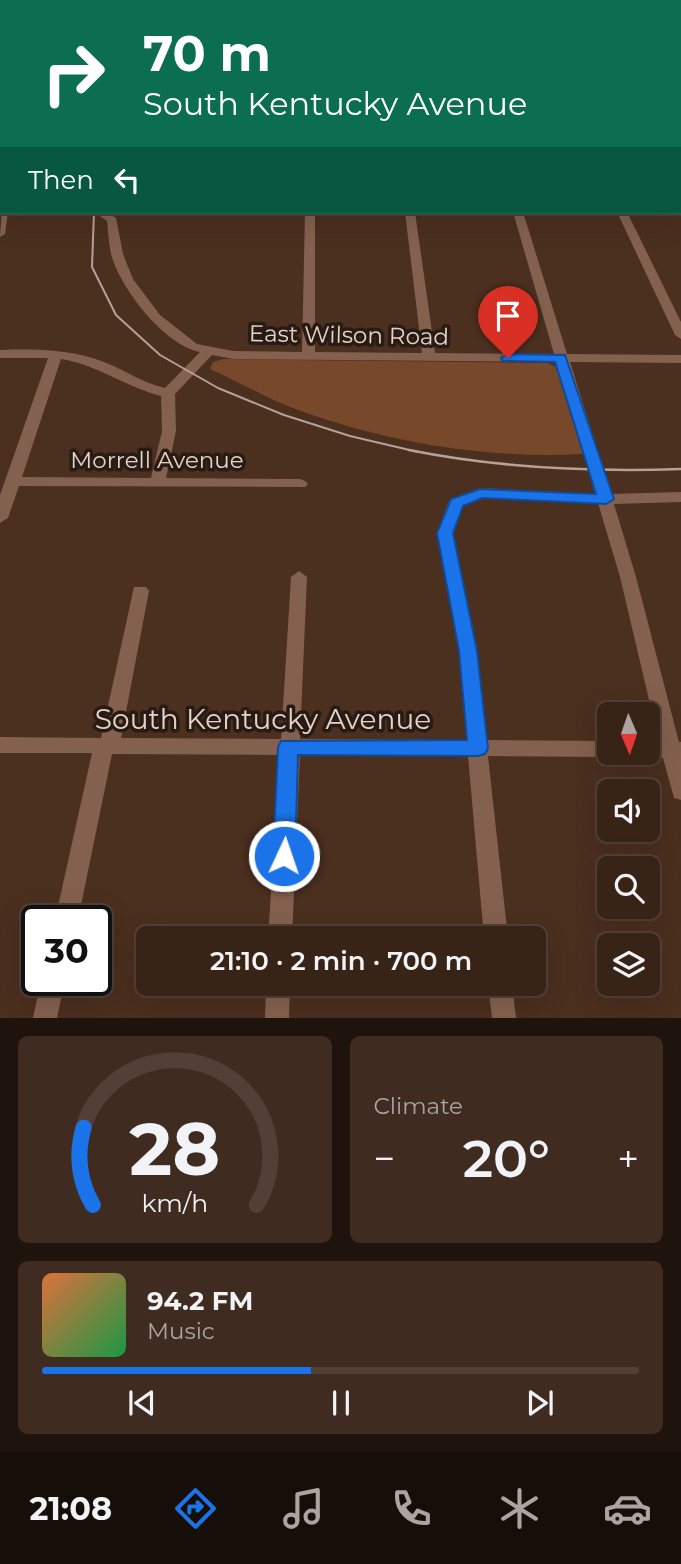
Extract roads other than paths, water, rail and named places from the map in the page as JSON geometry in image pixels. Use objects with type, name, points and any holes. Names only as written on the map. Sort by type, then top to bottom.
[{"type":"street","points":[[0,234],[2,214]]},
{"type":"street","name":"East Wilson Road","points":[[102,214],[113,220],[117,254],[137,297],[181,340],[207,352],[308,356],[681,359]]},
{"type":"street","points":[[308,356],[310,214]]},
{"type":"street","points":[[410,214],[429,357]]},
{"type":"street","points":[[519,214],[560,358],[606,499],[676,750],[681,792]]},
{"type":"street","points":[[623,214],[681,335]]},
{"type":"street","points":[[157,483],[169,431],[168,393],[207,352]]},
{"type":"street","points":[[0,354],[56,355],[99,364],[146,388],[168,393]]},
{"type":"street","points":[[0,518],[56,355]]},
{"type":"street","name":"Morrell Avenue","points":[[14,481],[300,484]]},
{"type":"street","points":[[495,926],[468,651],[445,533],[456,503],[471,495],[606,499],[681,497]]},
{"type":"street","points":[[281,926],[299,577]]},
{"type":"street","points":[[70,905],[140,591]]},
{"type":"street","name":"South Kentucky Avenue","points":[[0,745],[597,749]]},
{"type":"street","points":[[45,1018],[50,996]]},
{"type":"street","points":[[277,1018],[278,996]]},
{"type":"street","points":[[501,996],[504,1018]]},
{"type":"railway","points":[[94,214],[92,267],[116,315],[160,355],[218,388],[284,415],[350,436],[411,450]]},
{"type":"railway","points":[[411,450],[510,465],[613,470],[681,469]]},
{"type":"railway","points":[[411,450],[418,452]]}]
